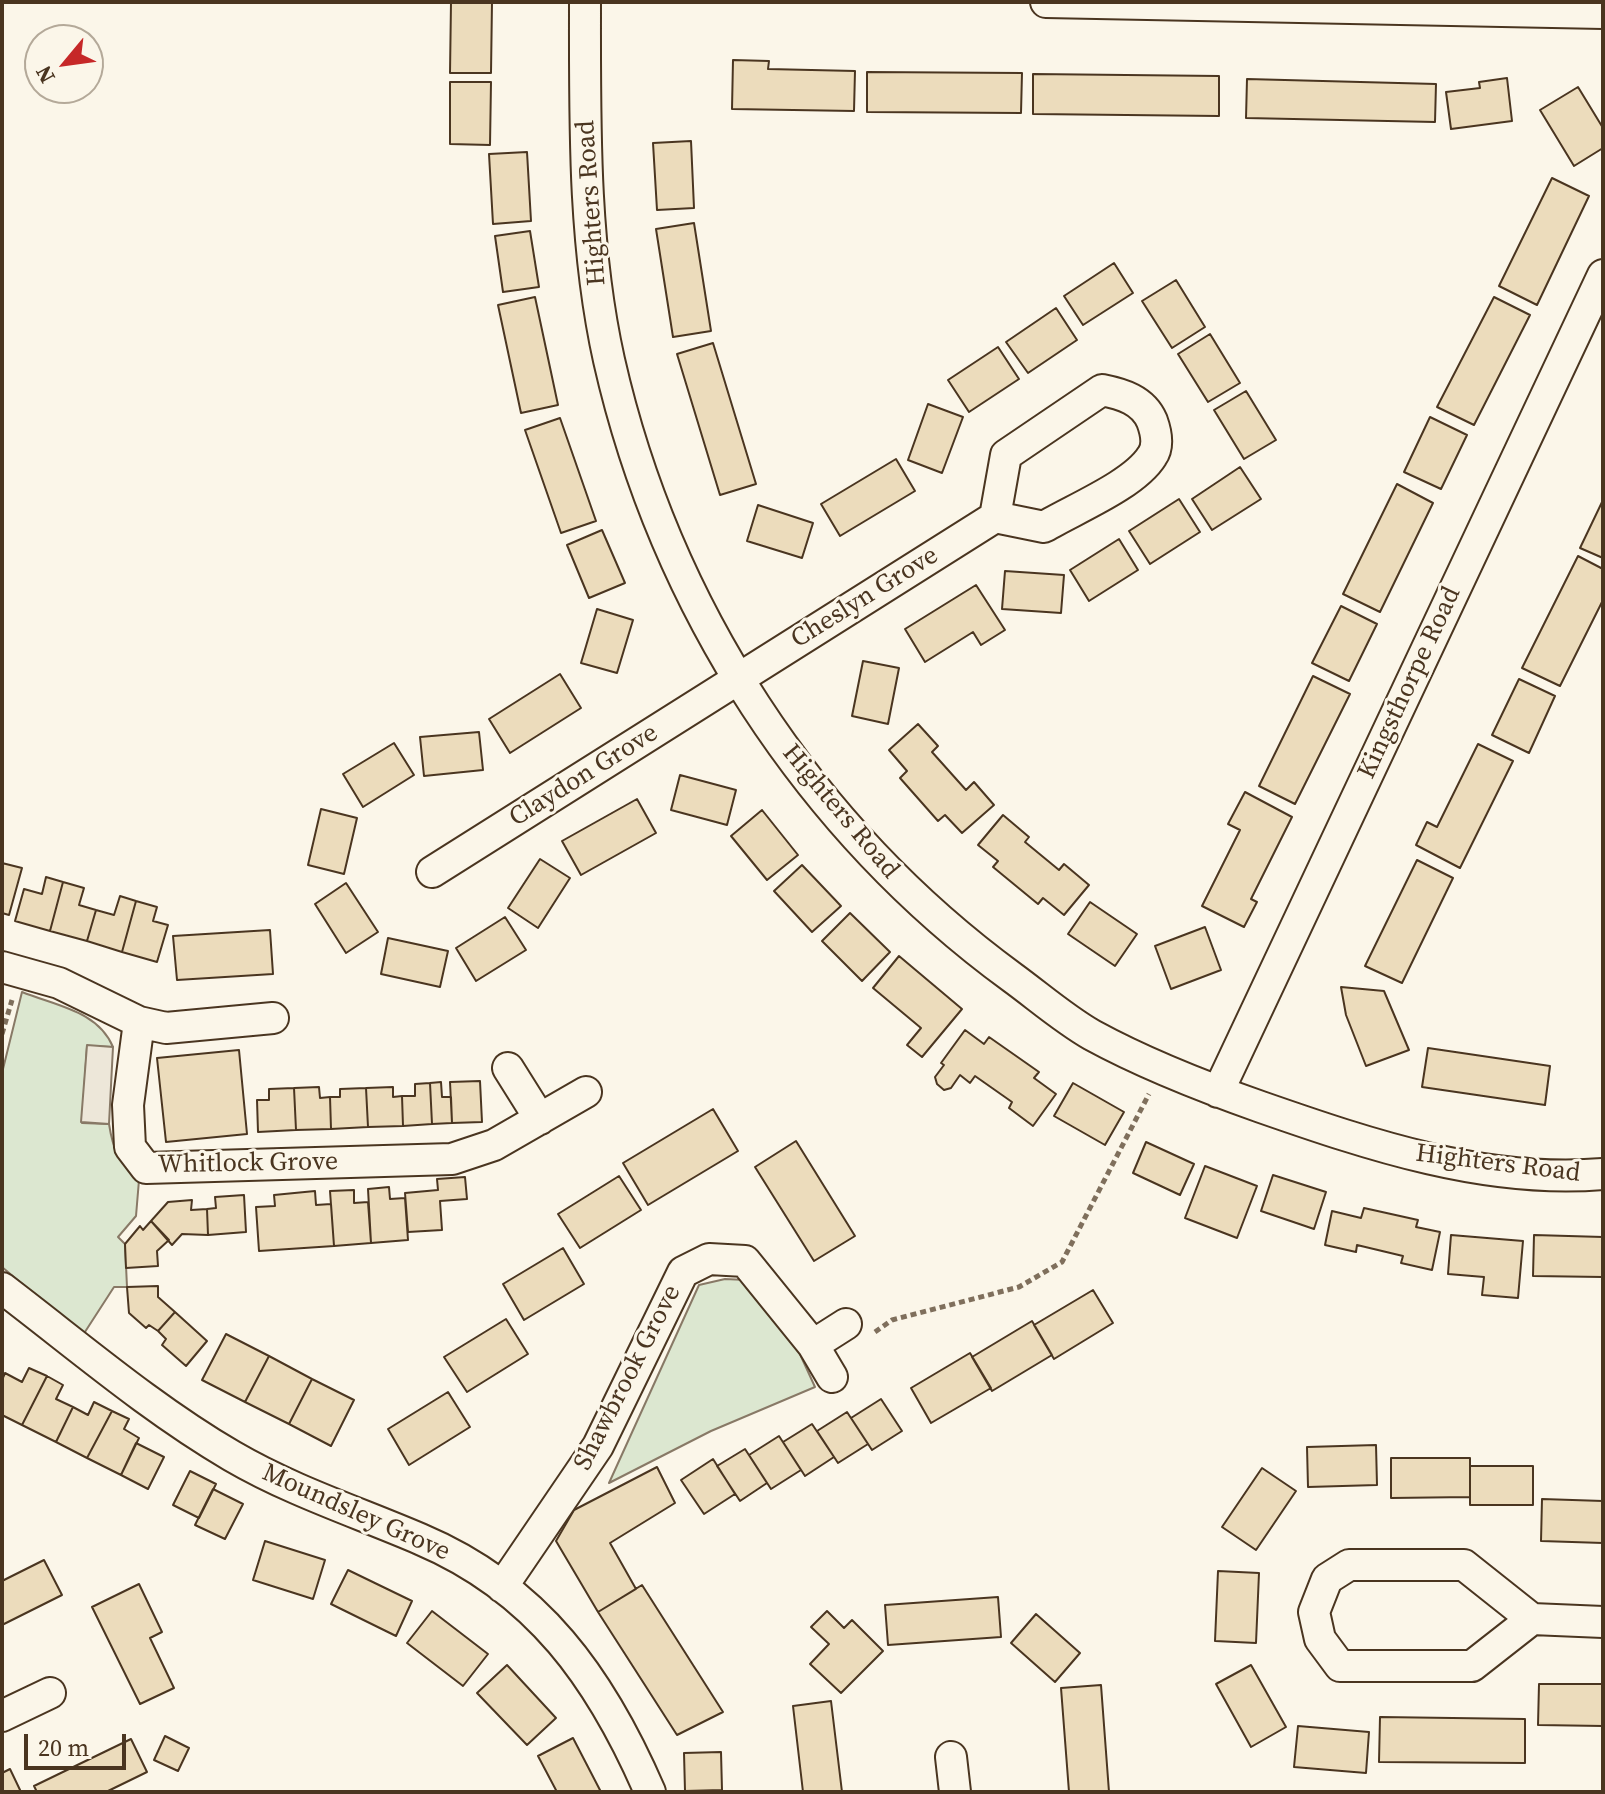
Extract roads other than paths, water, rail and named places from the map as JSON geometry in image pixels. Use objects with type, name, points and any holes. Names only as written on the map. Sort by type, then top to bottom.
[{"type":"street","name":"Highters Road","points":[[585,2],[585,122],[592,261],[609,359],[639,471],[682,575],[736,679],[799,767],[870,856],[967,944],[1040,998],[1089,1033],[1162,1068],[1218,1092],[1433,1161],[1573,1177],[1603,1174]]},
{"type":"street","points":[[1046,2],[1603,13]]},
{"type":"street","name":"Kingsthorpe Road","points":[[1218,1092],[1603,275]]},
{"type":"street","points":[[1102,390],[1134,400],[1149,416],[1157,433],[1154,454],[1138,473],[1044,527],[995,517],[1006,455],[1068,411],[1102,390]]},
{"type":"street","name":"Cheslyn Grove","points":[[736,679],[995,517]]},
{"type":"street","name":"Claydon Grove","points":[[432,872],[736,679]]},
{"type":"street","points":[[2,967],[59,983],[139,1022],[166,1028],[273,1018]]},
{"type":"street","name":"Whitlock Grove","points":[[139,1022],[128,1105],[130,1147],[146,1168],[452,1159],[494,1145],[586,1092]]},
{"type":"street","points":[[508,1068],[540,1119]]},
{"type":"street","name":"Shawbrook Grove","points":[[502,1587],[598,1446],[683,1272],[709,1259],[745,1261],[813,1345],[832,1377]]},
{"type":"street","name":"Moundsley Grove","points":[[2,1288],[173,1418],[233,1456],[301,1491],[424,1540],[502,1587],[556,1632],[594,1680],[623,1730],[650,1792]]},
{"type":"street","points":[[813,1345],[857,1330]]},
{"type":"street","points":[[1532,1619],[1472,1666],[1340,1666],[1320,1639],[1314,1612],[1327,1579],[1349,1565],[1464,1565],[1532,1619],[1603,1622]]},
{"type":"street","points":[[2,1716],[50,1693]]},
{"type":"street","points":[[951,1757],[955,1792]]}]
